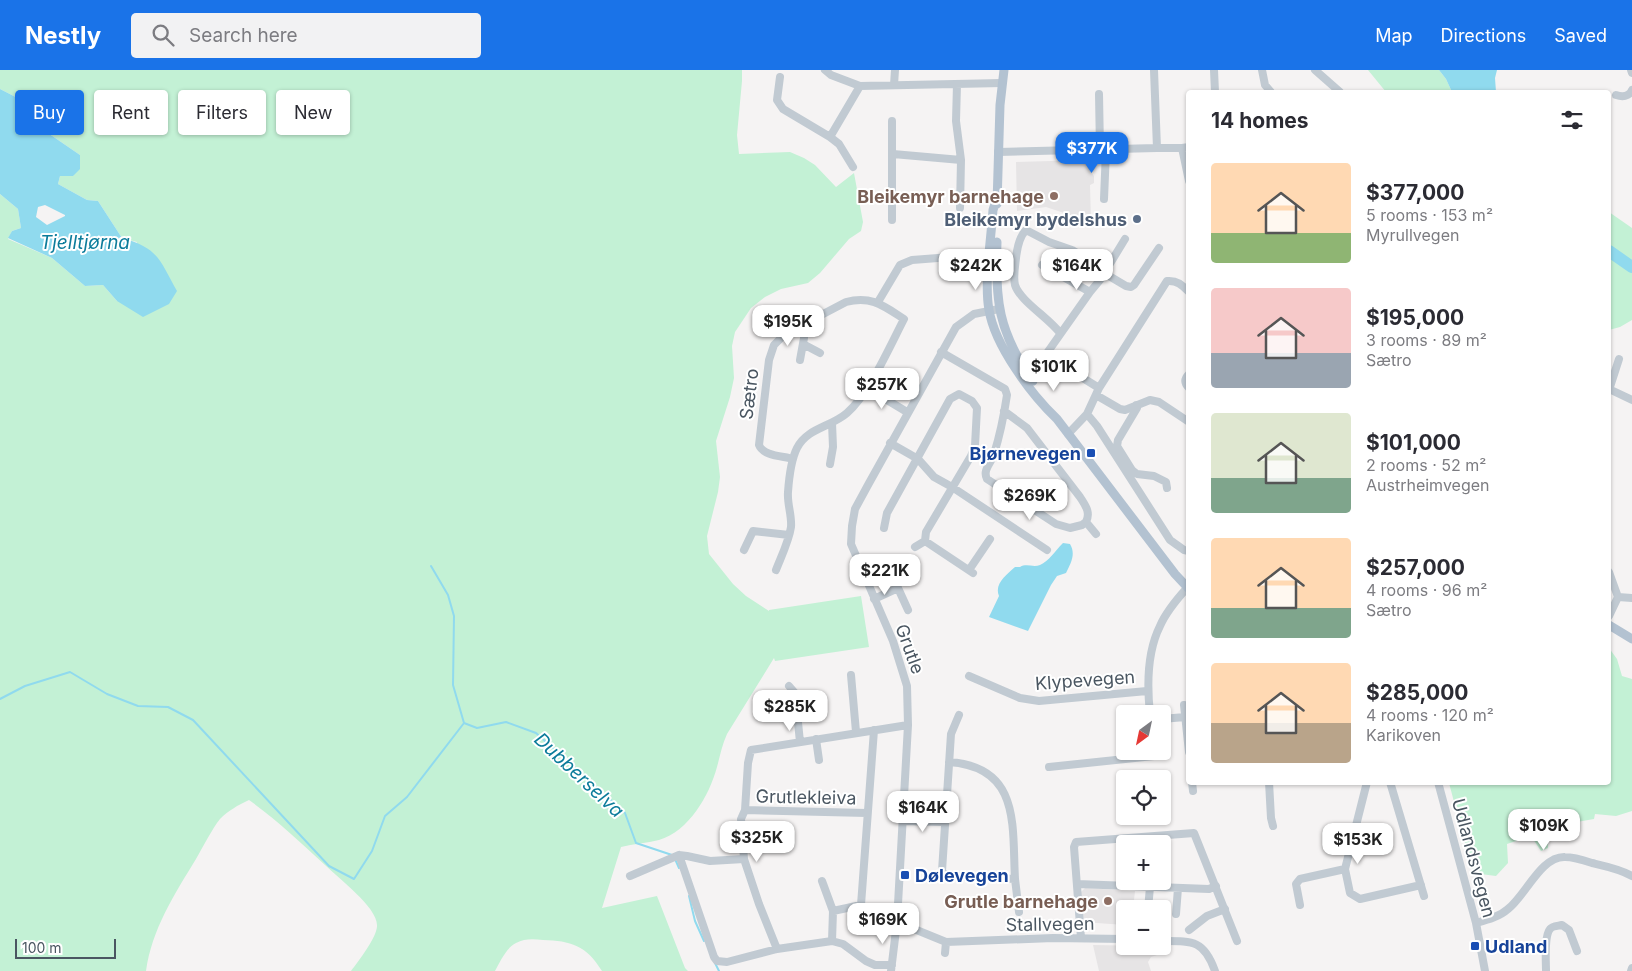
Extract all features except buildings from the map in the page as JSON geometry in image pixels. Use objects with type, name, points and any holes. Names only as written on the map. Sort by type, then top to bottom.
[{"type":"main road","points":[[1004,70],[996,201],[998,211],[996,275],[999,309],[1007,336],[1014,351],[1057,419]]},
{"type":"main road","points":[[996,201],[993,210],[988,283],[989,310],[1010,359],[1186,587]]},
{"type":"main road","points":[[1611,626],[1632,639]]},
{"type":"street","points":[[894,85],[895,70]]},
{"type":"street","points":[[1154,70],[1157,148]]},
{"type":"street","points":[[1214,70],[1215,90]]},
{"type":"street","points":[[1262,70],[1266,85],[1270,90]]},
{"type":"street","points":[[1315,70],[1338,90]]},
{"type":"street","points":[[830,72],[860,86],[1002,83]]},
{"type":"street","points":[[780,77],[777,100],[783,109],[839,144],[853,167]]},
{"type":"street","points":[[958,84],[956,121],[961,160],[960,208]]},
{"type":"street","points":[[830,137],[860,86]]},
{"type":"street","points":[[1616,95],[1629,95],[1632,90]]},
{"type":"street","points":[[1099,94],[1104,198]]},
{"type":"street","points":[[892,121],[892,220]]},
{"type":"street","points":[[998,152],[1185,147]]},
{"type":"street","points":[[893,154],[961,160]]},
{"type":"street","points":[[1060,333],[1053,324],[1018,294],[1015,284],[1015,266],[1022,234],[1026,230],[1049,242],[1072,250],[1100,267],[1104,273],[1131,287],[1159,248]]},
{"type":"street","points":[[1125,239],[1104,273],[1047,354],[1120,409],[1125,410],[1150,400],[1160,402],[1186,420]]},
{"type":"street","points":[[878,302],[900,265],[912,260],[951,257]]},
{"type":"street","points":[[1042,266],[1090,292]]},
{"type":"street","points":[[1068,434],[1087,414],[1098,392],[1167,281],[1174,280],[1186,288]]},
{"type":"street","name":"Sætro","points":[[776,570],[791,528],[788,493],[793,459],[802,439],[846,414],[856,404],[867,388],[904,319],[878,302],[861,299],[846,302],[785,334],[774,345],[769,360],[758,446],[762,451],[793,459]]},
{"type":"street","name":"Grutle","points":[[891,968],[897,922],[908,725],[907,686],[893,641],[851,544],[852,526],[855,509],[956,327],[974,314],[999,309]]},
{"type":"street","points":[[800,360],[804,324]]},
{"type":"street","points":[[803,344],[820,353]]},
{"type":"street","points":[[941,352],[1005,389],[1007,395],[1004,411],[994,456],[985,472],[987,479],[1056,524],[1070,528],[1082,525],[1086,522],[1089,514],[1080,497],[1027,428],[1004,411]]},
{"type":"street","points":[[1611,383],[1619,359]]},
{"type":"street","points":[[867,388],[908,412]]},
{"type":"street","points":[[1611,390],[1632,400]]},
{"type":"street","points":[[884,528],[887,513],[950,399],[959,394],[972,401],[977,408],[974,446],[967,463],[926,532],[925,541]]},
{"type":"street","points":[[1136,405],[1137,408],[1118,440],[1117,446],[1132,470],[1137,474],[1154,476],[1166,482],[1167,488]]},
{"type":"street","points":[[1087,414],[1097,426],[1170,540],[1186,550]]},
{"type":"street","points":[[830,464],[833,446],[832,423]]},
{"type":"street","points":[[890,443],[918,459],[934,478],[952,487],[1048,550]]},
{"type":"street","points":[[1086,522],[1096,534]]},
{"type":"street","points":[[744,550],[753,531],[789,535]]},
{"type":"street","points":[[925,541],[971,572],[990,539]]},
{"type":"street","points":[[915,547],[925,541]]},
{"type":"street","points":[[1611,577],[1618,596],[1611,612]]},
{"type":"street","points":[[874,599],[898,588],[908,610]]},
{"type":"street","points":[[1149,705],[1147,691],[1153,644],[1159,626],[1176,601],[1186,591]]},
{"type":"street","points":[[1618,596],[1632,598]]},
{"type":"street","points":[[851,674],[856,732]]},
{"type":"street","name":"Klypevegen","points":[[969,676],[1020,698],[1039,701],[1147,691]]},
{"type":"street","points":[[788,686],[795,693],[800,742]]},
{"type":"street","points":[[1184,705],[1186,726]]},
{"type":"street","points":[[959,715],[951,734],[942,868],[944,873],[952,876],[1015,879]]},
{"type":"street","points":[[1171,718],[1185,717]]},
{"type":"street","points":[[777,950],[758,904],[744,859],[740,819],[745,810],[748,763],[751,750],[908,725]]},
{"type":"street","name":"Grutlekleiva","points":[[833,911],[861,905],[874,730]]},
{"type":"street","points":[[816,739],[819,760]]},
{"type":"street","points":[[1049,767],[1116,760]]},
{"type":"street","points":[[949,762],[959,763],[987,773],[1001,786],[1006,794],[1011,814],[1019,912]]},
{"type":"street","points":[[1192,785],[1193,791]]},
{"type":"street","points":[[1269,785],[1273,826]]},
{"type":"street","points":[[1366,785],[1346,869],[1350,893],[1360,899],[1421,885]]},
{"type":"street","points":[[1391,785],[1424,896]]},
{"type":"street","name":"Udlandsvegen","points":[[1439,785],[1476,924],[1485,971]]},
{"type":"street","name":"Grutlekleiva","points":[[745,810],[868,813]]},
{"type":"street","points":[[902,821],[944,822]]},
{"type":"street","points":[[1081,938],[1074,847],[1076,842],[1194,833],[1238,941]]},
{"type":"street","points":[[630,876],[679,855],[710,861],[744,859]]},
{"type":"street","points":[[679,855],[717,961],[716,971]]},
{"type":"street","points":[[1476,924],[1508,909],[1550,860],[1556,858],[1571,857],[1615,869],[1632,876]]},
{"type":"street","points":[[1300,905],[1296,884],[1300,879],[1346,869]]},
{"type":"street","points":[[822,881],[833,911],[832,940]]},
{"type":"street","points":[[1077,884],[1116,886]]},
{"type":"street","points":[[1171,888],[1209,889],[1216,886]]},
{"type":"street","points":[[1176,914],[1178,888]]},
{"type":"street","points":[[1189,930],[1207,916],[1226,910]]},
{"type":"street","name":"Stallvegen","points":[[897,922],[946,942],[1116,939]]},
{"type":"street","points":[[1546,971],[1547,937],[1550,929],[1554,926],[1562,925],[1569,930],[1577,951]]},
{"type":"street","points":[[717,961],[727,962],[832,940],[843,944],[866,962],[891,968]]},
{"type":"street","points":[[1171,941],[1193,943],[1200,946],[1210,957],[1215,971]]},
{"type":"street","points":[[945,953],[946,942]]},
{"type":"shaded area","name":"Bleikemyr barnehage","points":[[1086,160],[1089,164],[1089,170],[1094,176],[1094,183],[1090,185],[1091,222],[1046,207],[1017,211],[1016,162]]},
{"type":"shaded area","name":"Grutle barnehage","points":[[1085,888],[1135,891],[1134,900],[1116,900],[1116,924],[1083,922],[1080,893]]},
{"type":"shaded area","points":[[1093,945],[1116,945],[1116,955],[1157,955],[1151,957],[1148,962],[1151,971],[1099,971]]},
{"type":"green space","points":[[0,70],[742,70],[737,135],[739,154],[790,152],[815,165],[836,187],[854,173],[863,222],[861,231],[849,239],[820,273],[808,283],[781,289],[765,297],[751,308],[735,332],[732,346],[734,378],[716,441],[720,477],[707,536],[709,554],[733,584],[746,596],[769,611],[861,596],[869,647],[775,661],[774,658],[727,734],[709,789],[688,821],[680,829],[659,840],[621,847],[602,908],[657,896],[685,968],[688,971],[602,971],[590,955],[577,946],[570,943],[533,939],[523,940],[512,945],[495,971],[351,971],[367,949],[376,930],[377,925],[371,910],[356,893],[269,815],[249,800],[233,808],[217,823],[165,913],[153,941],[146,971],[0,971],[0,194],[18,209],[21,228],[12,231],[8,239],[52,258],[85,286],[103,285],[117,301],[137,242],[122,238],[98,201],[87,200],[58,184],[60,176],[73,176],[80,155],[51,135],[84,135],[84,90],[15,90],[15,97],[0,89]]},
{"type":"green space","points":[[1368,70],[1439,70],[1451,90],[1384,90]]},
{"type":"green space","points":[[1611,213],[1632,228],[1632,320],[1611,329]]},
{"type":"green space","points":[[1611,651],[1617,659],[1622,676],[1632,679],[1632,811],[1616,816],[1595,814],[1594,819],[1559,825],[1548,837],[1548,848],[1541,851],[1533,839],[1519,840],[1507,844],[1508,863],[1496,876],[1473,873],[1450,785],[1611,785]]},
{"type":"water","points":[[1439,70],[1497,70],[1495,78],[1496,90],[1451,90]]},
{"type":"water","name":"Tjelltjørna","points":[[0,89],[15,97],[15,135],[51,135],[80,155],[80,169],[73,176],[60,176],[58,184],[87,200],[98,201],[122,238],[144,246],[157,257],[177,291],[169,304],[143,317],[117,301],[103,285],[85,286],[52,258],[8,238],[12,231],[21,228],[18,209],[0,194]],"holes":[[[45,205],[65,216],[47,225],[36,217],[38,207]]]},
{"type":"water","points":[[1063,543],[1070,544],[1072,548],[1071,562],[1066,573],[1057,576],[1051,585],[1028,631],[989,617],[999,596],[999,584],[1015,567],[1025,565],[1037,566],[1043,563]]},
{"type":"waterway","points":[[1611,252],[1632,267]]},
{"type":"waterway","points":[[431,566],[448,595],[454,616],[453,685],[464,723]]},
{"type":"waterway","points":[[0,699],[25,686],[70,672],[107,694],[138,706],[168,707],[193,720],[329,866],[354,879],[372,851],[385,816],[407,797],[464,723]]},
{"type":"waterway","name":"Dubberselva","points":[[464,723],[477,728],[506,722],[536,733],[625,813],[636,843],[672,855]]},
{"type":"waterway","name":"Dubberselva","points":[[675,859],[679,868]]},
{"type":"waterway","name":"Dubberselva","points":[[689,896],[695,921],[704,941]]},
{"type":"waterway","name":"Dubberselva","points":[[715,963],[719,971]]},
{"type":"place","name":"Bleikemyr barnehage","points":[[1054,196]]},
{"type":"place","name":"Bleikemyr bydelshus","points":[[1137,219]]},
{"type":"place","name":"Bjørnevegen","points":[[1091,453]]},
{"type":"place","name":"Dølevegen","points":[[905,875]]},
{"type":"place","name":"Grutle barnehage","points":[[1108,901]]},
{"type":"place","name":"Udland","points":[[1475,946]]}]
